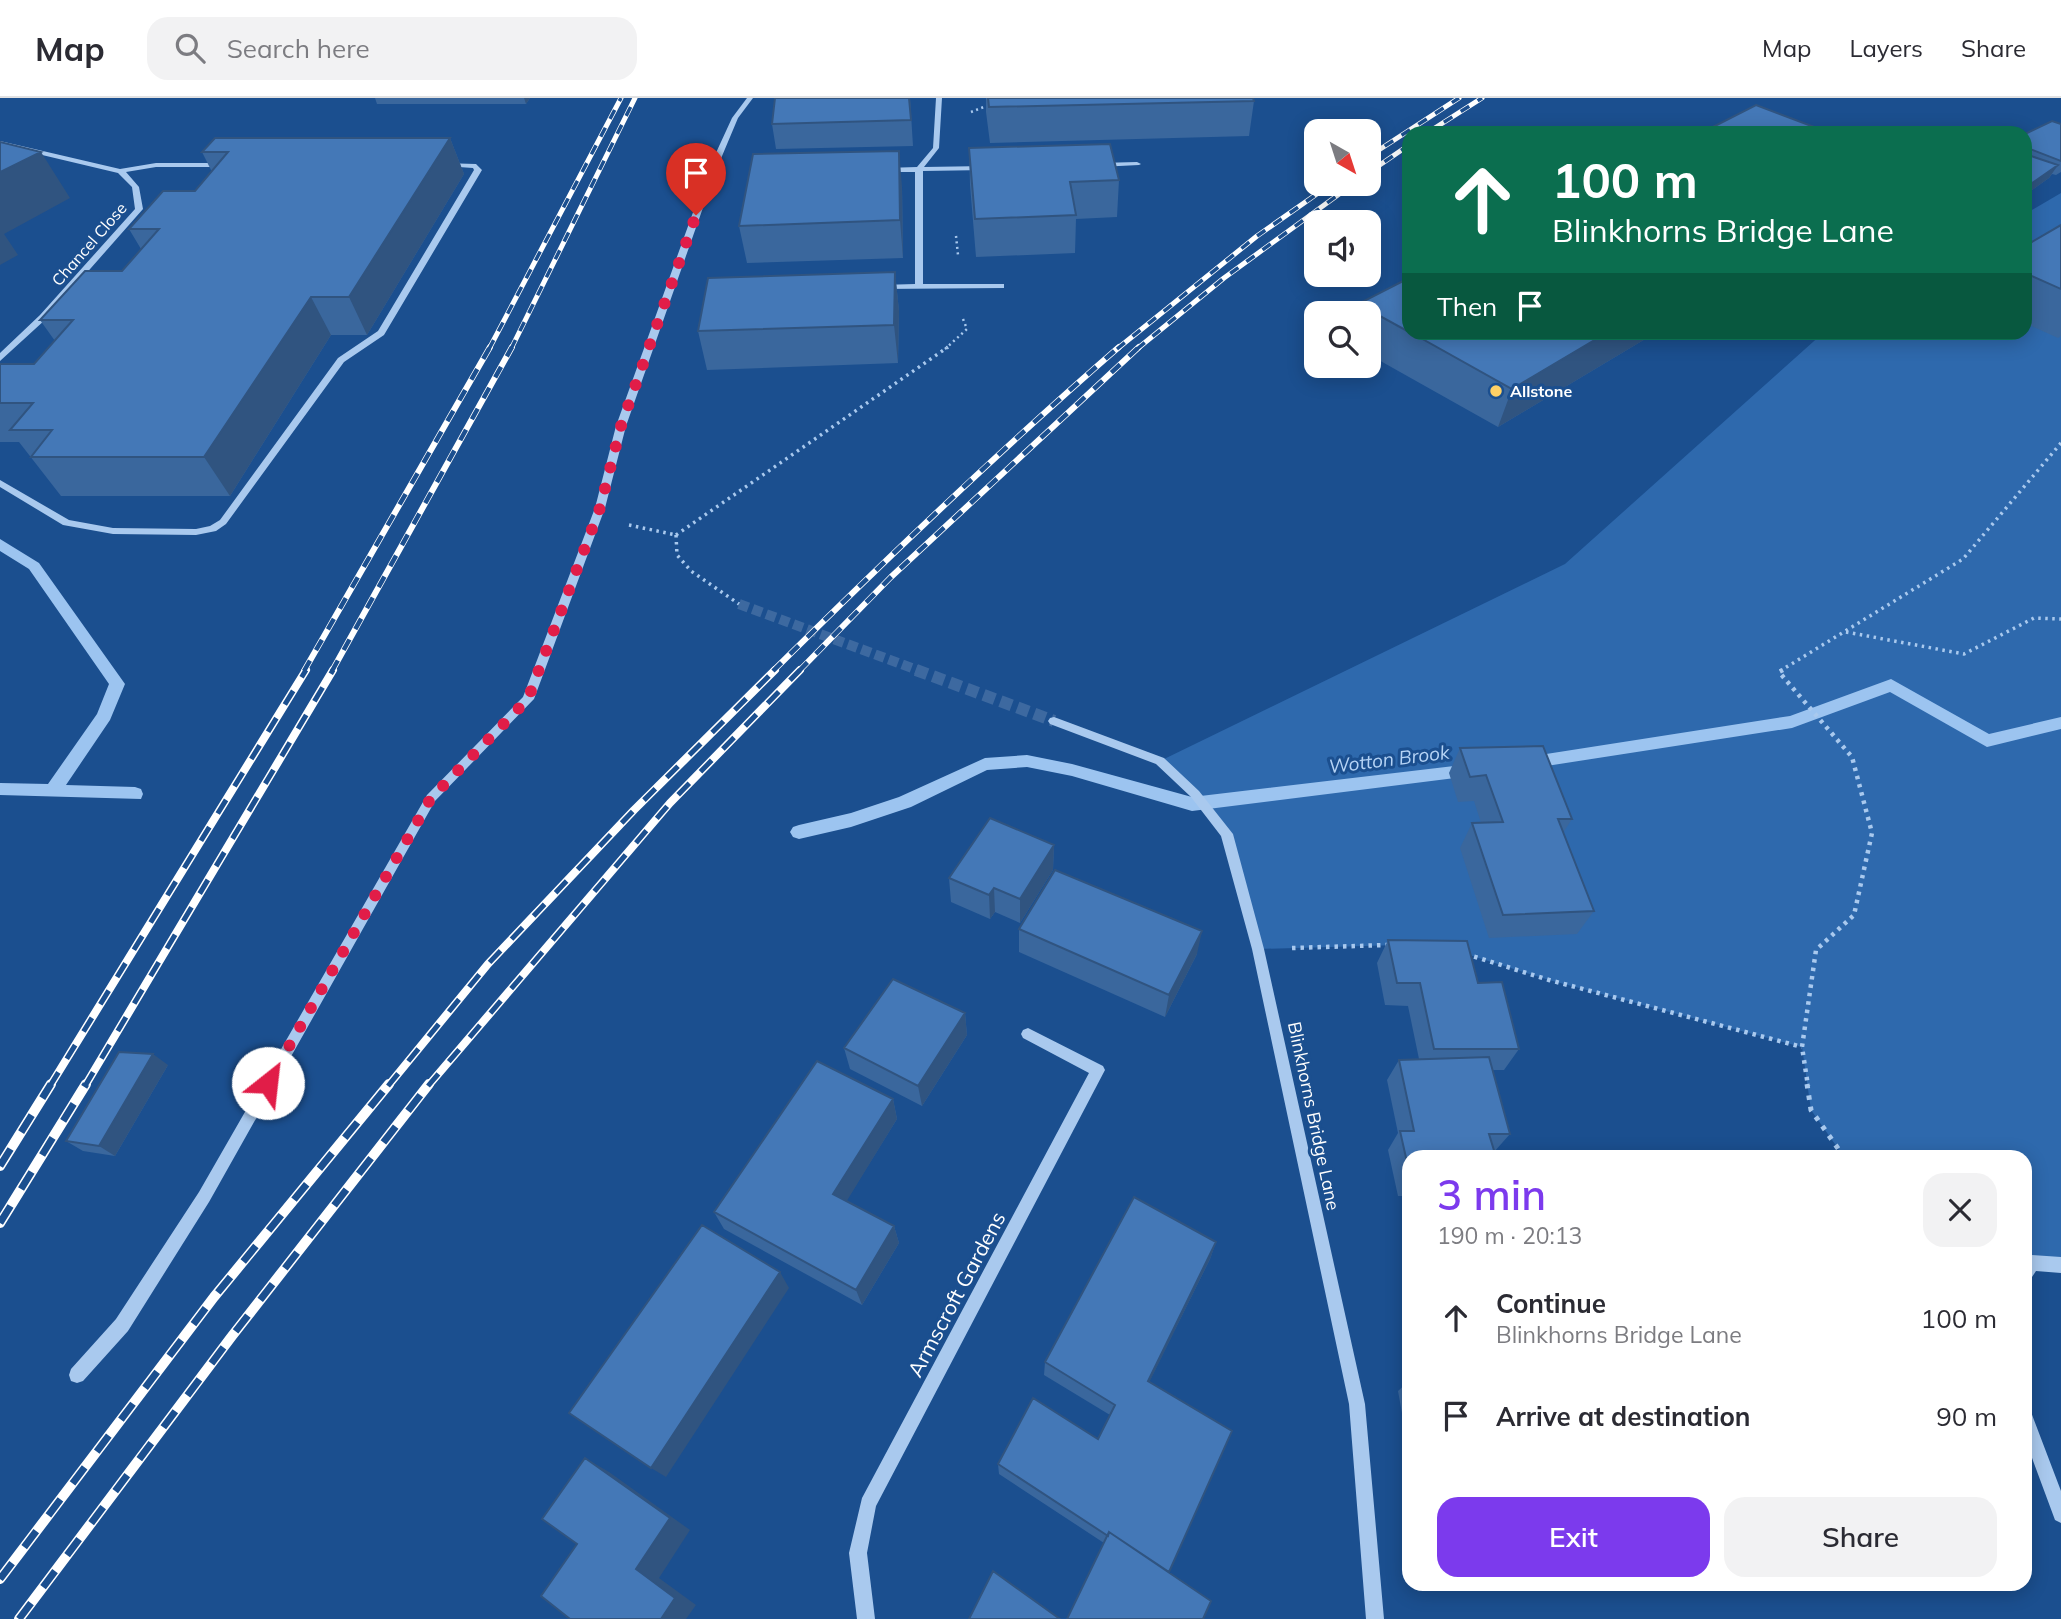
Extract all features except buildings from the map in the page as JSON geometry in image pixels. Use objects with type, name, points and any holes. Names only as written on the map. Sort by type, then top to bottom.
[{"type":"street","points":[[76,1375],[121,1325],[204,1197],[431,798],[528,699],[600,508],[621,426],[713,168],[735,118],[750,98]]},
{"type":"street","points":[[919,286],[919,169],[936,148],[939,98]]},
{"type":"street","points":[[0,143],[120,171],[156,165],[238,165]]},
{"type":"street","points":[[0,483],[66,523],[101,529],[196,532],[213,529],[223,522],[341,360],[381,333],[478,170],[470,163],[429,164]]},
{"type":"street","points":[[1084,166],[1137,164]]},
{"type":"street","points":[[877,170],[992,168]]},
{"type":"street","name":"Chancel Close","points":[[0,358],[43,317],[139,209],[139,192],[131,179],[120,171]]},
{"type":"street","points":[[864,288],[1001,286]]},
{"type":"street","name":"Blinkhorns Bridge Lane","points":[[1054,721],[1160,761],[1195,794],[1227,834],[1258,949],[1357,1405],[1375,1619]]},
{"type":"street","name":"Armscroft Gardens","points":[[866,1619],[858,1553],[868,1504],[1098,1070],[1028,1034]]},
{"type":"street","points":[[2032,1264],[2061,1265]]},
{"type":"street","points":[[2032,1437],[2061,1514]]},
{"type":"path","points":[[965,168],[964,119],[977,108],[994,104]]},
{"type":"path","points":[[600,508],[617,523],[676,535],[954,343],[967,329],[959,302],[956,230]]},
{"type":"path","points":[[1839,1150],[1811,1110],[1802,1047],[1816,950],[1854,915],[1872,833],[1852,757],[1779,672],[1963,559],[2061,443]]},
{"type":"path","points":[[676,535],[677,555],[691,571],[739,604]]},
{"type":"path","points":[[1845,631],[1964,654],[2035,618],[2061,619]]},
{"type":"path","points":[[1258,949],[1393,945]]},
{"type":"path","points":[[1460,952],[1549,980],[1802,1047]]},
{"type":"shaded area","points":[[2061,193],[2061,1265],[2032,1263],[2032,1150],[1839,1150],[1811,1110],[1802,1047],[1549,980],[1434,944],[1258,949],[1227,834],[1160,761],[1565,564],[1815,340],[2032,340],[2032,210]]},
{"type":"waterway","points":[[0,544],[34,566],[117,684],[104,716],[53,790]]},
{"type":"waterway","name":"Wotton Brook","points":[[1527,763],[1792,722],[1891,685],[1987,741],[2061,723]]},
{"type":"waterway","name":"Wotton Brook","points":[[799,832],[851,820],[905,802],[985,764],[1027,761],[1072,770],[1192,804],[1471,770]]},
{"type":"waterway","name":"Wotton Brook","points":[[0,789],[135,794]]},
{"type":"tunnel","points":[[739,604],[920,671]]},
{"type":"tunnel","points":[[916,670],[1054,721]]},
{"type":"railway","points":[[489,349],[621,98]]},
{"type":"railway","points":[[512,347],[635,98]]},
{"type":"railway","points":[[1416,126],[1459,98]]},
{"type":"railway","points":[[1438,126],[1482,98]]},
{"type":"railway","points":[[1381,149],[1402,135]]},
{"type":"railway","points":[[1381,164],[1402,150]]},
{"type":"railway","points":[[1117,349],[1257,236],[1314,196]]},
{"type":"railway","points":[[1137,349],[1224,278],[1337,196]]},
{"type":"railway","points":[[304,671],[490,347]]},
{"type":"railway","points":[[332,671],[512,347]]},
{"type":"railway","points":[[773,671],[943,506],[1119,347]]},
{"type":"railway","points":[[799,671],[891,577],[1139,347]]},
{"type":"railway","points":[[50,1086],[306,670]]},
{"type":"railway","points":[[85,1086],[333,670]]},
{"type":"railway","points":[[388,1086],[488,964],[634,810],[775,670]]},
{"type":"railway","points":[[428,1086],[670,803],[800,670]]},
{"type":"railway","points":[[0,1166],[51,1084]]},
{"type":"railway","points":[[0,1223],[86,1084]]},
{"type":"railway","points":[[0,1579],[214,1297],[389,1084]]},
{"type":"railway","points":[[19,1619],[232,1336],[429,1084]]},
{"type":"place","name":"Allstone","points":[[1496,391]]},
{"type":"route","points":[[268,1083],[431,798],[528,699],[600,508],[621,426],[696,215]]}]
